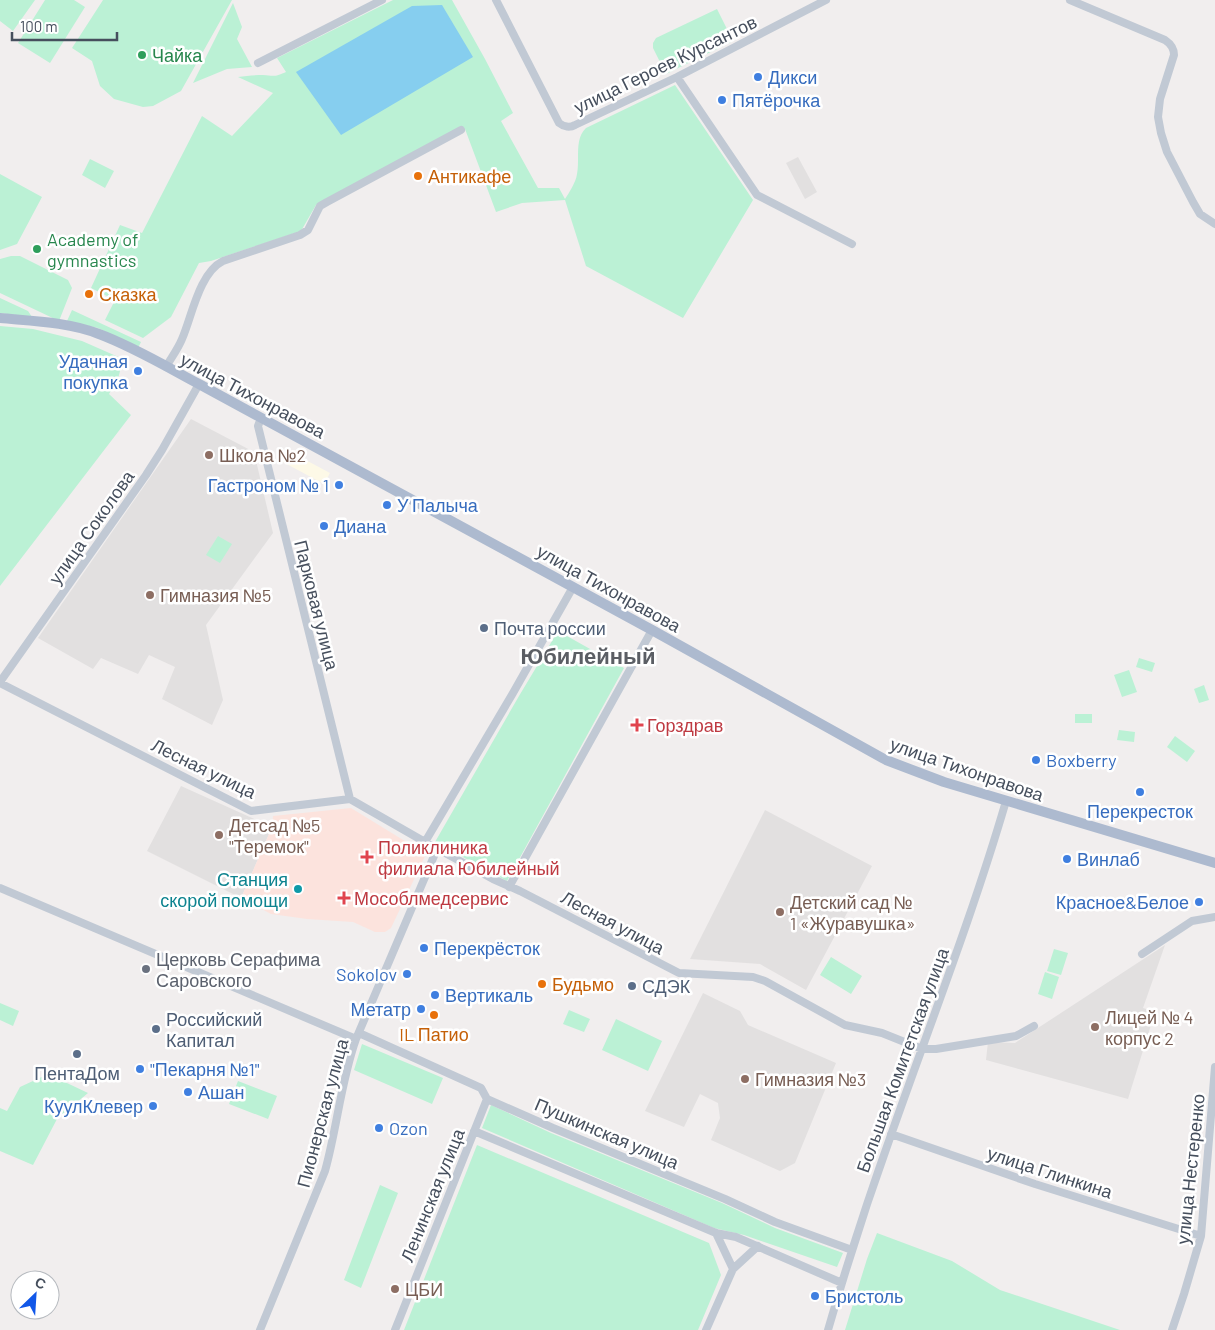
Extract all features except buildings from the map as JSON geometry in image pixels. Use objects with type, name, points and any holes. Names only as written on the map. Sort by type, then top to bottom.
[{"type":"main road","name":"улица Тихонравова","points":[[0,318],[61,324],[98,333],[166,366],[652,630],[886,760],[944,782],[1215,863]]},
{"type":"street","points":[[258,63],[382,0]]},
{"type":"street","name":"улица Героев Курсантов","points":[[496,0],[559,123],[569,127],[575,126],[677,77],[826,0]]},
{"type":"street","points":[[1070,0],[1165,40],[1172,46],[1174,55],[1160,99],[1158,117],[1161,133],[1167,152],[1200,214],[1215,224]]},
{"type":"street","points":[[677,77],[757,194],[852,244]]},
{"type":"street","points":[[166,366],[182,340],[195,302],[210,271],[216,264],[300,235],[308,230],[320,206],[461,130]]},
{"type":"street","name":"улица Соколова","points":[[0,682],[146,475],[199,384]]},
{"type":"street","name":"Парковая улица","points":[[261,418],[258,426],[268,470],[350,799]]},
{"type":"street","points":[[425,842],[573,587]]},
{"type":"street","points":[[510,887],[652,630]]},
{"type":"street","name":"Лесная улица","points":[[0,682],[251,811],[350,799],[437,849],[679,973],[753,977],[765,981],[845,1025],[882,1033],[922,1049]]},
{"type":"street","name":"Большая Комитетская улица","points":[[828,1330],[852,1250],[891,1134],[970,914],[1006,801]]},
{"type":"street","name":"Пионерская улица","points":[[260,1330],[326,1171],[347,1070],[358,1036],[437,849]]},
{"type":"street","name":"Пушкинская улица","points":[[0,888],[482,1088],[487,1099],[553,1128],[775,1222],[852,1250]]},
{"type":"street","points":[[1142,954],[1192,921],[1215,917]]},
{"type":"street","points":[[922,1049],[936,1049],[1016,1036],[1034,1026]]},
{"type":"street","name":"улица Нестеренко","points":[[1172,1330],[1201,1236],[1215,1067]]},
{"type":"street","name":"Ленинская улица","points":[[394,1330],[487,1099]]},
{"type":"street","points":[[474,1131],[716,1233],[736,1237],[758,1246],[842,1283]]},
{"type":"street","name":"улица Глинкина","points":[[891,1134],[1035,1184],[1201,1236]]},
{"type":"street","points":[[716,1233],[733,1269]]},
{"type":"street","points":[[706,1330],[733,1269],[758,1246]]},
{"type":"shaded area","points":[[798,157],[817,192],[805,199],[786,163]]},
{"type":"shaded area","points":[[191,419],[254,452],[273,533],[206,625],[223,700],[212,725],[162,699],[175,667],[149,655],[138,674],[101,658],[93,669],[38,638]]},
{"type":"shaded area","points":[[287,450],[330,473],[324,484],[281,461]]},
{"type":"shaded area","points":[[181,786],[272,827],[241,898],[147,851]]},
{"type":"shaded area","points":[[351,808],[426,854],[391,928],[385,932],[375,932],[353,922],[271,914],[241,898],[272,827],[273,816]]},
{"type":"shaded area","name":"Детский сад № 1 «Журавушка»","points":[[765,810],[872,866],[806,990],[760,964],[690,959]]},
{"type":"shaded area","name":"Лицей № 4 корпус 2","points":[[1165,945],[1143,1008],[1155,1012],[1128,1099],[986,1060],[988,1042],[1015,1043]]},
{"type":"shaded area","name":"Гимназия №3","points":[[703,993],[740,1011],[748,1025],[836,1063],[795,1163],[780,1171],[711,1140],[720,1118],[718,1103],[700,1094],[684,1127],[645,1111]]},
{"type":"green space","points":[[0,0],[35,0],[13,31],[0,21]]},
{"type":"green space","points":[[45,0],[74,0],[85,7],[50,63],[18,43]]},
{"type":"green space","name":"Чайка","points":[[103,0],[232,0],[181,91],[153,106],[143,107],[114,99],[100,86],[92,61],[72,48]]},
{"type":"green space","points":[[393,0],[452,0],[513,113],[501,121],[538,188],[559,188],[565,199],[576,177],[580,138],[586,128],[675,85],[753,200],[683,318],[586,266],[565,200],[522,203],[496,212],[465,129],[460,129],[316,205],[301,231],[211,261],[199,263],[171,317],[143,338],[105,320],[115,300],[91,288],[120,225],[142,233],[202,116],[232,136],[273,93],[238,77],[274,76],[286,72],[277,58]]},
{"type":"green space","points":[[233,3],[242,27],[237,39],[252,67],[227,69],[193,83]]},
{"type":"green space","points":[[717,9],[733,41],[666,74],[653,48],[656,38]]},
{"type":"green space","points":[[90,159],[114,171],[105,188],[82,175]]},
{"type":"green space","points":[[0,174],[42,197],[17,244],[0,250]]},
{"type":"green space","points":[[20,256],[68,280],[72,288],[59,321],[0,293],[0,259]]},
{"type":"green space","points":[[0,298],[28,311],[32,317],[0,313]]},
{"type":"green space","points":[[72,310],[141,342],[138,348],[98,328],[67,321]]},
{"type":"green space","points":[[0,326],[33,329],[82,341],[123,359],[118,379],[109,394],[131,415],[0,586]]},
{"type":"green space","points":[[218,536],[232,544],[220,563],[206,555]]},
{"type":"green space","points":[[558,631],[624,668],[507,881],[435,842]]},
{"type":"green space","points":[[1139,658],[1155,663],[1152,672],[1136,667]]},
{"type":"green space","points":[[1129,670],[1137,692],[1122,697],[1114,675]]},
{"type":"green space","points":[[1204,685],[1209,700],[1199,703],[1194,689]]},
{"type":"green space","points":[[1075,714],[1092,714],[1092,723],[1075,723]]},
{"type":"green space","points":[[1119,730],[1135,732],[1134,742],[1117,740]]},
{"type":"green space","points":[[1175,736],[1195,751],[1187,762],[1167,747]]},
{"type":"green space","points":[[1054,949],[1068,953],[1061,975],[1047,971]]},
{"type":"green space","points":[[831,957],[862,976],[851,994],[820,975]]},
{"type":"green space","points":[[1045,972],[1059,977],[1052,999],[1038,994]]},
{"type":"green space","points":[[0,1003],[19,1011],[13,1026],[0,1020]]},
{"type":"green space","points":[[569,1010],[590,1019],[584,1032],[563,1024]]},
{"type":"green space","points":[[616,1019],[662,1041],[648,1071],[602,1050]]},
{"type":"green space","points":[[362,1044],[443,1078],[432,1104],[354,1070]]},
{"type":"green space","points":[[48,1074],[88,1093],[57,1119],[33,1165],[0,1151],[0,1108],[7,1111],[20,1087]]},
{"type":"green space","points":[[238,1081],[277,1096],[268,1119],[229,1104]]},
{"type":"green space","points":[[491,1105],[551,1133],[722,1203],[775,1228],[843,1253],[837,1267],[744,1235],[714,1228],[482,1128]]},
{"type":"green space","points":[[477,1145],[709,1243],[721,1275],[698,1330],[404,1330]]},
{"type":"green space","points":[[380,1185],[398,1193],[361,1288],[344,1280]]},
{"type":"green space","points":[[877,1233],[952,1261],[1000,1290],[1120,1330],[845,1330]]},
{"type":"water","points":[[442,5],[473,57],[341,135],[296,72],[412,6]]},
{"type":"place","name":"Чайка","points":[[142,55]]},
{"type":"place","name":"Дикси","points":[[758,77]]},
{"type":"place","name":"Пятёрочка","points":[[722,100]]},
{"type":"place","name":"Антикафе","points":[[418,176]]},
{"type":"place","name":"Academy of gymnastics","points":[[37,249]]},
{"type":"place","name":"Сказка","points":[[89,294]]},
{"type":"place","name":"Удачная покупка","points":[[138,371]]},
{"type":"place","name":"Школа №2","points":[[209,455]]},
{"type":"place","name":"Гастроном № 1","points":[[339,485]]},
{"type":"place","name":"У Палыча","points":[[387,505]]},
{"type":"place","name":"Диана","points":[[324,526]]},
{"type":"place","name":"Гимназия №5","points":[[150,595]]},
{"type":"place","name":"Почта россии","points":[[484,628]]},
{"type":"place","name":"Горздрав","points":[[637,725]]},
{"type":"place","name":"Boxberry","points":[[1036,760]]},
{"type":"place","name":"Перекресток","points":[[1140,792]]},
{"type":"place","name":"Детсад №5 \"Теремок\"","points":[[219,835]]},
{"type":"place","name":"Поликлиника филиала Юбилейный","points":[[367,857]]},
{"type":"place","name":"Винлаб","points":[[1067,859]]},
{"type":"place","name":"Станция скорой помощи","points":[[298,889]]},
{"type":"place","name":"Мособлмедсервис","points":[[344,898]]},
{"type":"place","name":"Красное&Белое","points":[[1199,902]]},
{"type":"place","name":"Детский сад № 1 «Журавушка»","points":[[780,912]]},
{"type":"place","name":"Перекрёсток","points":[[424,948]]},
{"type":"place","name":"Церковь Серафима Саровского","points":[[146,969]]},
{"type":"place","name":"Sokolov","points":[[407,974]]},
{"type":"place","name":"Будьмо","points":[[542,984]]},
{"type":"place","name":"СДЭК","points":[[632,986]]},
{"type":"place","name":"Вертикаль","points":[[435,995]]},
{"type":"place","name":"Метатр","points":[[421,1009]]},
{"type":"place","name":"IL Патио","points":[[434,1015]]},
{"type":"place","name":"Лицей № 4 корпус 2","points":[[1095,1027]]},
{"type":"place","name":"Российский Капитал","points":[[156,1029]]},
{"type":"place","name":"ПентаДом","points":[[77,1054]]},
{"type":"place","name":"\"Пекарня №1\"","points":[[140,1069]]},
{"type":"place","name":"Гимназия №3","points":[[745,1079]]},
{"type":"place","name":"Ашан","points":[[188,1092]]},
{"type":"place","name":"КуулКлевер","points":[[153,1106]]},
{"type":"place","name":"Ozon","points":[[379,1128]]},
{"type":"place","name":"ЦБИ","points":[[395,1289]]},
{"type":"place","name":"Бристоль","points":[[815,1296]]},
{"type":"district","name":"Юбилейный","points":[[588,655]]}]
